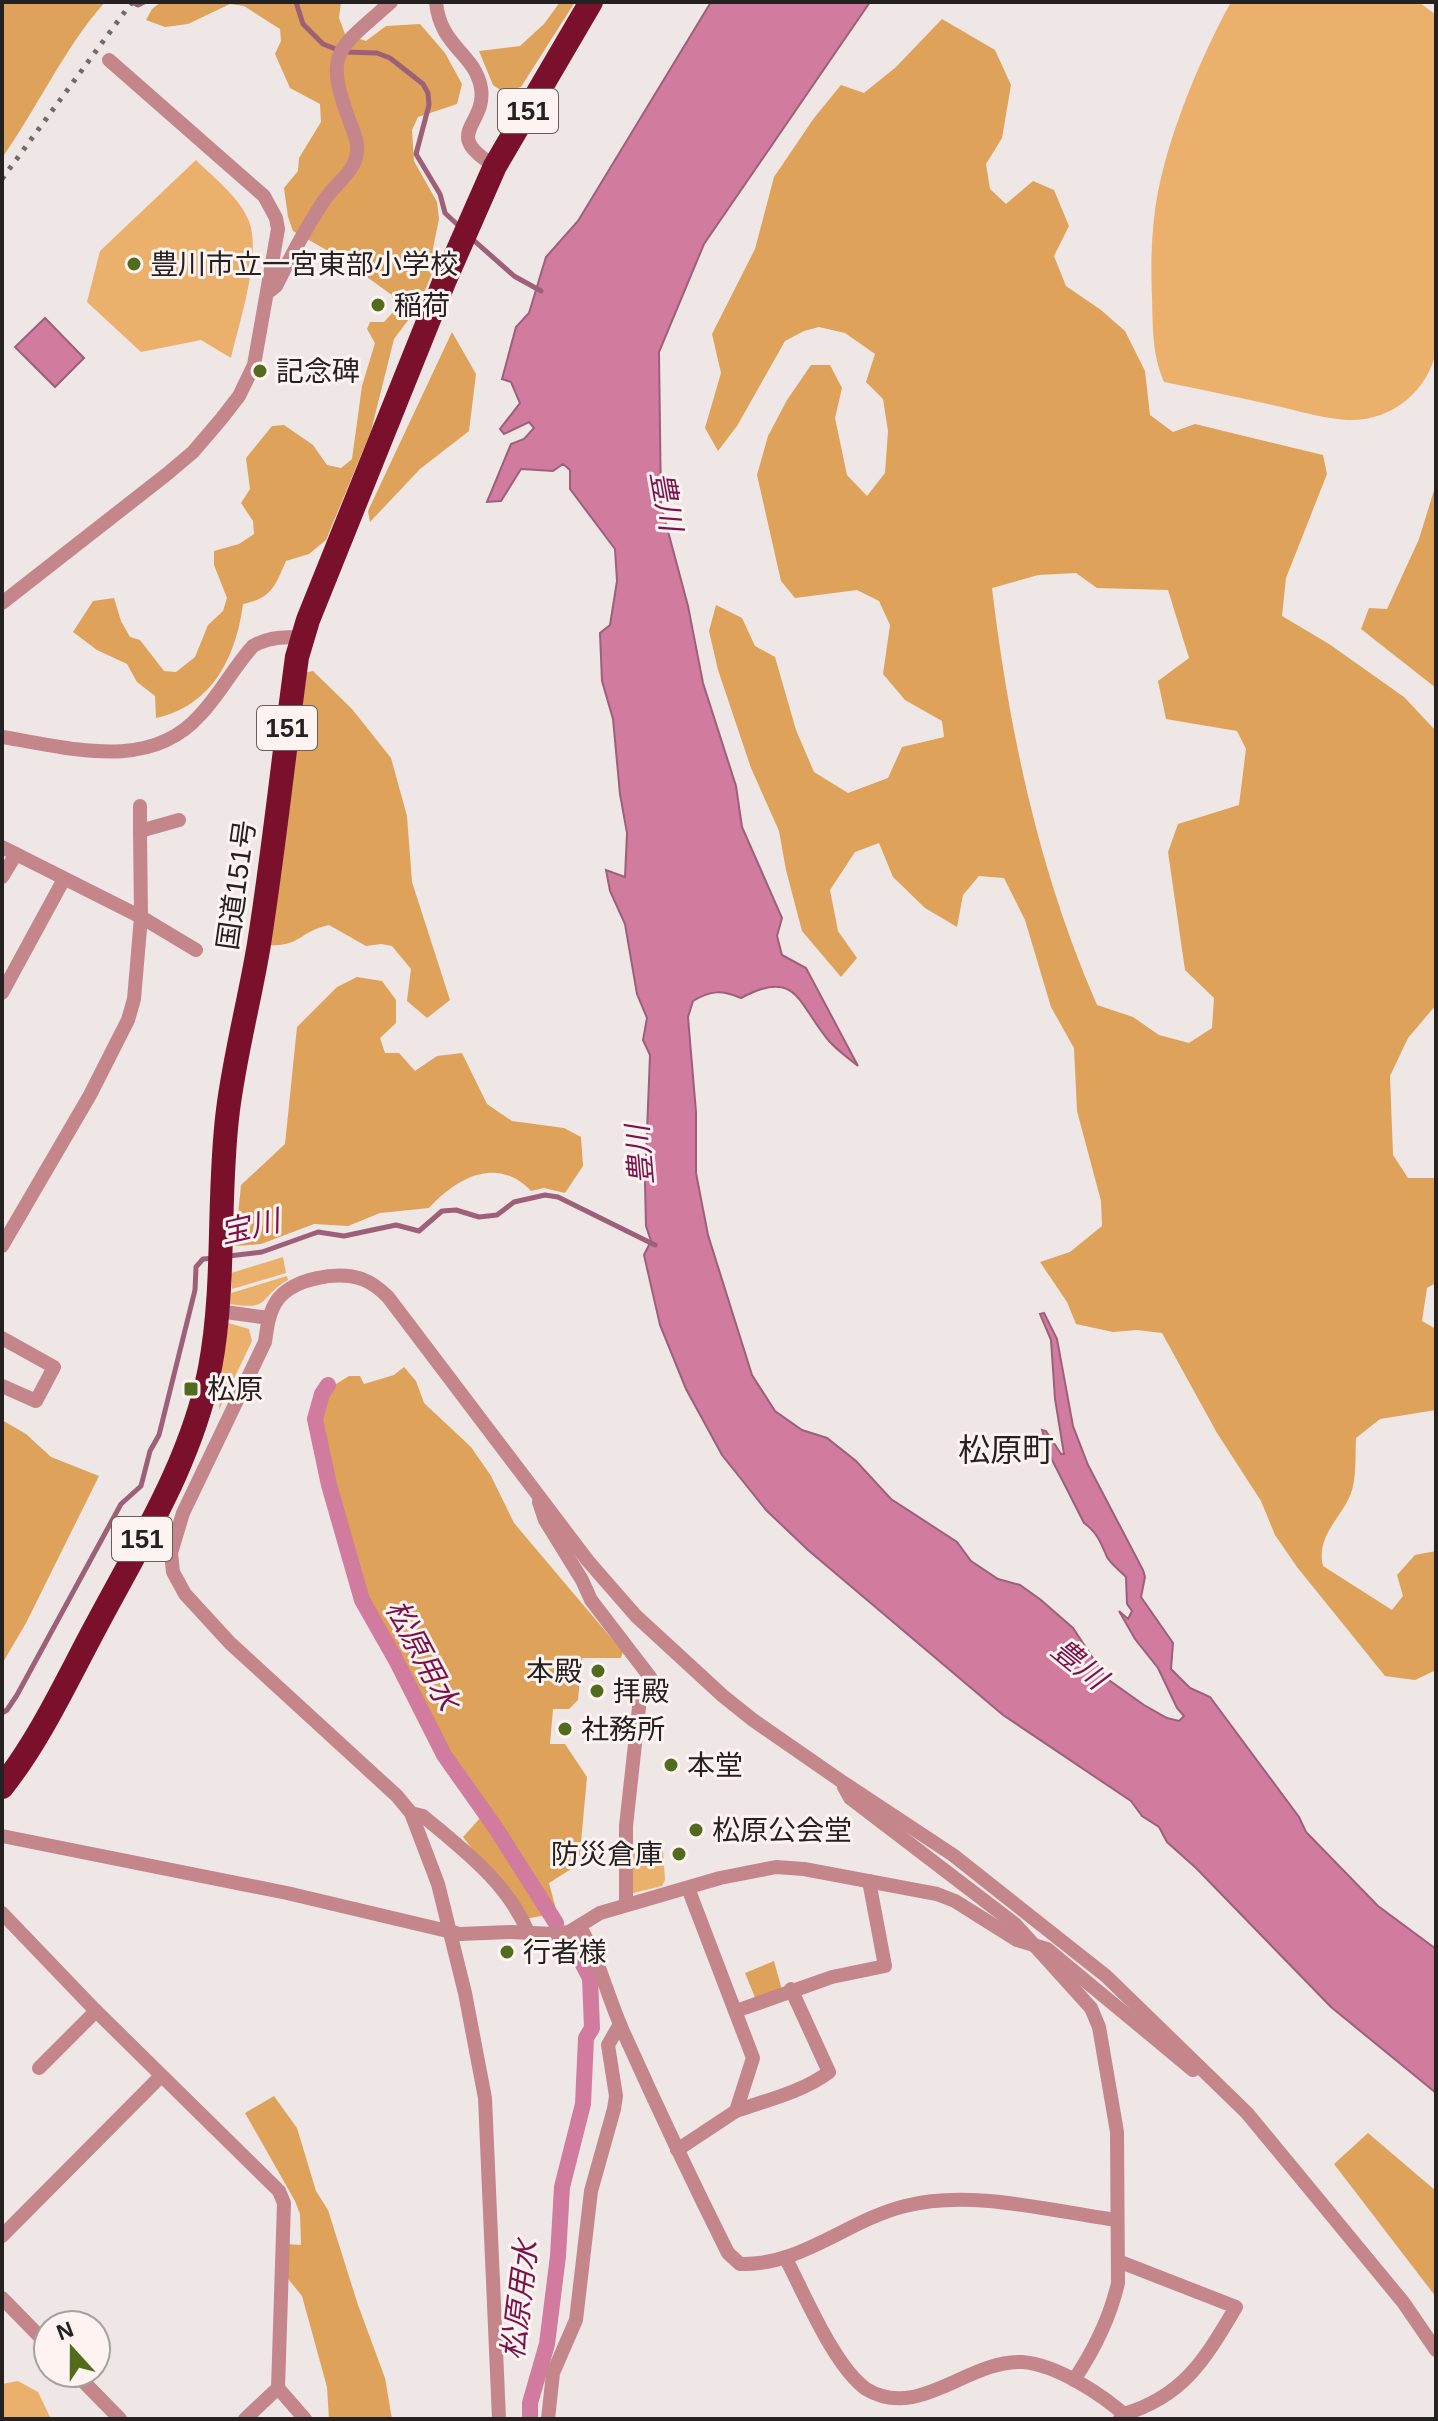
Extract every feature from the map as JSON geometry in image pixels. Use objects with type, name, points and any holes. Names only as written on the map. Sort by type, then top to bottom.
[{"type":"highway","name":"国道151号","points":[[2,1787],[44,1723],[164,1498],[200,1411],[218,1311],[222,1171],[228,1107],[264,914],[302,638],[495,166],[591,2]]},
{"type":"street","points":[[268,293],[276,286],[294,249],[326,197],[355,162],[359,146],[335,76],[337,61],[344,45],[391,2]]},
{"type":"street","points":[[436,2],[442,29],[477,73],[481,87],[482,101],[467,132],[470,146],[495,166]]},
{"type":"street","points":[[2,603],[193,452],[239,396],[254,365],[278,229],[276,218],[264,196],[109,60]]},
{"type":"street","points":[[2,737],[120,753],[147,749],[165,743],[200,715],[253,646],[263,640],[302,638]]},
{"type":"street","points":[[2,1246],[90,1095],[128,1020],[134,999],[141,917],[140,806]]},
{"type":"street","points":[[140,831],[179,820]]},
{"type":"street","points":[[2,877],[9,850],[141,917],[196,950]]},
{"type":"street","points":[[2,993],[64,879]]},
{"type":"street","points":[[499,2419],[485,2098],[465,1993],[438,1884],[411,1813],[380,1779],[230,1643],[185,1594],[173,1572],[171,1553],[183,1513],[265,1342],[269,1318],[277,1301],[286,1292],[310,1281],[339,1276],[353,1277],[377,1286],[388,1297],[588,1561],[636,1616],[723,1696],[841,1781],[953,1855],[1030,1914],[1106,1976],[1247,2113],[1403,2302],[1436,2350]]},
{"type":"street","points":[[218,1311],[269,1318]]},
{"type":"street","points":[[2,1338],[54,1367],[36,1401],[2,1386]]},
{"type":"street","points":[[537,1494],[545,1520],[591,1600],[650,1677],[641,1689],[626,1826],[626,1904]]},
{"type":"street","points":[[841,1781],[850,1798],[1015,1924],[1091,2008],[1099,2027],[1117,2132],[1118,2261],[1114,2302],[1091,2356],[1074,2380]]},
{"type":"street","points":[[411,1813],[423,1816],[487,1871],[506,1894],[528,1932]]},
{"type":"street","points":[[2,1836],[287,1893],[450,1932],[554,1934],[580,1927],[600,1913],[626,1904],[749,1870],[776,1867],[918,1889],[955,1901],[1017,1940],[1047,1949],[1178,2060],[1192,2070],[1205,2072]]},
{"type":"street","points":[[736,2011],[791,1989],[885,1966],[869,1881]]},
{"type":"street","points":[[688,1888],[753,2058],[736,2111]]},
{"type":"street","points":[[2,1913],[96,2011],[279,2191],[284,2203],[278,2388],[305,2419]]},
{"type":"street","points":[[580,1927],[591,1945],[620,2024],[677,2150],[733,2260],[740,2264],[786,2259],[882,2213],[926,2201],[979,2201],[1117,2220]]},
{"type":"street","points":[[677,2150],[736,2111],[783,2095],[829,2072],[791,1989]]},
{"type":"street","points":[[39,2068],[96,2011]]},
{"type":"street","points":[[548,2419],[553,2373],[576,2320],[591,2191],[616,2096],[608,2045],[620,2024]]},
{"type":"street","points":[[2,2236],[161,2076]]},
{"type":"street","points":[[786,2259],[828,2340],[854,2379],[876,2396],[893,2401],[915,2401],[985,2369],[1020,2362],[1034,2364],[1074,2380],[1124,2417],[1175,2390],[1202,2363],[1236,2307],[1118,2261]]},
{"type":"street","points":[[2,2298],[32,2329]]},
{"type":"street","points":[[245,2419],[278,2388]]},
{"type":"street","points":[[91,2389],[120,2419]]},
{"type":"shaded area","points":[[2,2],[105,2],[64,58],[2,158]]},
{"type":"shaded area","points":[[161,2],[341,2],[339,18],[345,34],[366,41],[386,26],[420,24],[445,53],[462,84],[457,104],[418,117],[412,130],[414,161],[437,202],[439,219],[433,248],[436,264],[418,307],[394,339],[371,431],[326,540],[309,554],[286,561],[271,590],[243,604],[240,624],[227,660],[206,691],[176,712],[156,718],[155,696],[137,682],[127,664],[97,650],[73,632],[93,601],[114,598],[130,637],[140,640],[164,671],[176,672],[195,657],[208,625],[223,611],[227,598],[214,565],[214,551],[239,544],[254,534],[253,521],[241,503],[250,489],[246,458],[272,426],[284,425],[313,445],[327,465],[341,468],[352,459],[362,386],[375,343],[367,329],[370,322],[384,322],[395,310],[392,295],[339,257],[293,231],[284,188],[298,171],[299,158],[321,122],[320,104],[290,88],[275,54],[281,41],[280,29],[244,6],[230,4],[188,24],[165,27],[146,20],[152,9]]},
{"type":"shaded area","points":[[560,2],[575,2],[521,87],[503,92],[493,85],[479,51],[520,46],[544,24]]},
{"type":"shaded area","points":[[1231,2],[1419,2],[1436,15],[1436,351],[1432,366],[1416,391],[1405,402],[1378,416],[1347,420],[1317,415],[1164,382],[1160,372],[1154,341],[1151,278],[1158,193],[1183,108]]},
{"type":"shaded area","points":[[942,19],[995,50],[1011,85],[1002,138],[986,164],[990,189],[1006,204],[1033,181],[1054,190],[1069,226],[1054,256],[1066,286],[1125,331],[1145,371],[1150,415],[1173,432],[1195,424],[1323,455],[1327,474],[1286,578],[1282,616],[1329,644],[1404,697],[1436,731],[1436,1005],[1408,1038],[1390,1076],[1393,1155],[1408,1178],[1436,1178],[1436,1283],[1427,1288],[1422,1321],[1436,1329],[1436,1410],[1380,1419],[1356,1438],[1352,1490],[1326,1537],[1322,1556],[1323,1566],[1392,1610],[1403,1596],[1397,1575],[1415,1555],[1436,1551],[1436,1670],[1415,1680],[1385,1676],[1297,1567],[1275,1535],[1261,1501],[1217,1433],[1162,1333],[1137,1330],[1113,1332],[1076,1324],[1067,1302],[1040,1262],[1070,1252],[1102,1226],[1101,1201],[1077,1111],[1074,1048],[1051,1007],[1025,920],[1004,878],[979,876],[963,895],[957,927],[925,908],[893,877],[879,843],[855,852],[830,890],[838,931],[857,958],[841,977],[802,931],[779,831],[751,768],[718,670],[709,631],[716,605],[742,618],[755,646],[775,657],[796,730],[814,772],[848,793],[888,778],[902,747],[944,737],[942,721],[905,700],[883,674],[890,625],[879,601],[857,590],[795,598],[781,581],[757,475],[768,436],[787,400],[811,365],[830,365],[842,388],[835,418],[847,475],[867,496],[885,473],[888,431],[883,399],[866,382],[875,354],[845,333],[819,327],[804,331],[785,341],[737,426],[718,451],[705,428],[721,373],[712,334],[755,249],[774,177],[841,85],[864,93],[896,67]],"holes":[[[1076,573],[1097,588],[1168,590],[1189,658],[1158,681],[1166,719],[1237,731],[1246,749],[1239,805],[1178,824],[1168,852],[1185,970],[1214,998],[1212,1028],[1189,1043],[1159,1035],[1133,1017],[1097,1005],[1059,904],[1017,748],[992,588],[1038,575]]]},
{"type":"shaded area","points":[[196,160],[238,203],[252,233],[248,287],[231,358],[201,340],[141,352],[87,302],[100,251]]},
{"type":"shaded area","points":[[452,332],[476,374],[469,431],[420,469],[370,522],[368,511]]},
{"type":"shaded area","points":[[1436,484],[1436,688],[1361,629],[1369,608],[1387,609],[1419,539]]},
{"type":"shaded area","points":[[313,671],[352,709],[391,758],[407,816],[412,882],[450,1000],[427,1018],[407,1001],[411,969],[392,946],[366,946],[329,925],[287,944],[269,945],[297,674]]},
{"type":"shaded area","points":[[357,977],[382,981],[396,1000],[396,1023],[380,1038],[385,1053],[399,1053],[415,1071],[437,1056],[462,1053],[487,1104],[512,1121],[564,1128],[581,1137],[583,1166],[565,1193],[544,1188],[531,1191],[505,1174],[477,1175],[452,1188],[429,1208],[380,1213],[348,1226],[314,1224],[261,1244],[235,1246],[241,1185],[285,1144],[297,1027],[337,987]]},
{"type":"shaded area","points":[[283,1257],[286,1273],[232,1289],[231,1273]]},
{"type":"shaded area","points":[[287,1276],[288,1280],[259,1304],[230,1304],[231,1293]]},
{"type":"shaded area","points":[[225,1322],[249,1329],[252,1341],[219,1410]]},
{"type":"shaded area","points":[[404,1367],[416,1381],[424,1403],[471,1447],[491,1476],[514,1523],[623,1652],[621,1658],[582,1658],[578,1700],[569,1709],[553,1709],[550,1744],[565,1744],[587,1777],[579,1864],[549,1883],[557,1913],[525,1919],[463,1837],[481,1817],[444,1754],[363,1599],[330,1484],[316,1419],[324,1394],[349,1376],[360,1376],[364,1384],[394,1375]]},
{"type":"shaded area","points":[[2,1420],[26,1434],[51,1457],[99,1476],[26,1623],[2,1664]]},
{"type":"shaded area","points":[[663,1850],[665,1880],[662,1886],[629,1894],[630,1851]]},
{"type":"shaded area","points":[[774,1961],[782,1990],[756,2000],[745,1973]]},
{"type":"shaded area","points":[[274,2096],[297,2128],[316,2191],[328,2210],[385,2378],[392,2419],[329,2419],[327,2387],[302,2296],[285,2275],[286,2244],[301,2245],[300,2214],[245,2113]]},
{"type":"shaded area","points":[[1368,2133],[1436,2191],[1436,2297],[1334,2164]]},
{"type":"shaded area","points":[[18,2381],[38,2392],[51,2419],[2,2419],[2,2384]]},
{"type":"water","name":"豊川","points":[[711,2],[870,2],[704,244],[659,352],[661,505],[688,606],[703,683],[736,786],[742,827],[782,918],[777,936],[782,955],[806,968],[858,1066],[829,1041],[803,1003],[786,988],[760,989],[741,998],[711,993],[693,1001],[688,1017],[696,1112],[696,1173],[708,1235],[752,1375],[775,1411],[802,1430],[827,1438],[856,1461],[891,1499],[957,1542],[971,1561],[998,1579],[1020,1585],[1041,1600],[1073,1628],[1106,1678],[1144,1705],[1179,1721],[1184,1716],[1158,1668],[1135,1639],[1119,1611],[1128,1619],[1132,1611],[1127,1604],[1126,1577],[1109,1560],[1101,1542],[1084,1523],[1049,1454],[1042,1430],[1064,1454],[1055,1399],[1051,1340],[1040,1314],[1044,1313],[1057,1339],[1073,1426],[1088,1465],[1143,1570],[1145,1577],[1141,1597],[1173,1643],[1171,1669],[1190,1688],[1210,1697],[1299,1817],[1306,1832],[1378,1906],[1436,1949],[1436,2093],[1331,2007],[1167,1842],[1159,1827],[1142,1816],[1131,1801],[1003,1715],[808,1550],[766,1510],[722,1455],[686,1389],[660,1325],[644,1255],[651,1241],[646,1226],[645,1183],[650,1055],[643,1040],[647,1018],[637,994],[625,924],[610,891],[606,870],[625,877],[627,833],[613,719],[602,681],[600,633],[610,625],[617,581],[615,549],[570,489],[570,470],[563,464],[553,471],[521,469],[501,501],[487,502],[511,444],[524,439],[534,428],[529,422],[504,434],[500,429],[520,403],[511,382],[502,379],[516,327],[529,313],[546,257],[578,221]]},
{"type":"water","points":[[45,318],[84,358],[55,387],[15,347]]},
{"type":"waterway","points":[[132,2],[138,5],[144,2]]},
{"type":"waterway","points":[[296,2],[303,24],[323,44],[343,52],[377,53],[390,58],[423,84],[429,105],[416,154],[440,194],[445,213],[460,227]]},
{"type":"waterway","points":[[470,237],[514,276],[541,291]]},
{"type":"waterway","name":"宝川","points":[[229,1256],[262,1252],[318,1232],[344,1236],[396,1225],[419,1231],[442,1211],[456,1210],[479,1217],[497,1215],[514,1202],[545,1195],[558,1197],[655,1245]]},
{"type":"waterway","name":"宝川","points":[[2,1713],[17,1695],[121,1504],[141,1486],[150,1451],[159,1435],[195,1290],[196,1267],[203,1259],[215,1258]]},
{"type":"waterway","name":"松原用水","points":[[328,1385],[315,1419],[329,1485],[362,1600],[444,1755],[495,1827],[556,1923]]},
{"type":"waterway","name":"松原用水","points":[[530,2419],[530,2403],[547,2344],[558,2256],[562,2187],[583,2104],[586,2038],[592,2028],[590,1978],[578,1955]]},
{"type":"railway","points":[[2,179],[132,2]]},
{"type":"place","name":"豊川市立一宮東部小学校","points":[[134,264]]},
{"type":"place","name":"稲荷","points":[[378,305]]},
{"type":"place","name":"記念碑","points":[[260,371]]},
{"type":"place","name":"松原","points":[[191,1389]]},
{"type":"place","name":"本殿","points":[[598,1671]]},
{"type":"place","name":"拝殿","points":[[597,1691]]},
{"type":"place","name":"社務所","points":[[565,1729]]},
{"type":"place","name":"本堂","points":[[671,1765]]},
{"type":"place","name":"松原公会堂","points":[[696,1830]]},
{"type":"place","name":"防災倉庫","points":[[679,1854]]},
{"type":"place","name":"行者様","points":[[507,1952]]},
{"type":"district","name":"松原町","points":[[1006,1450]]}]
